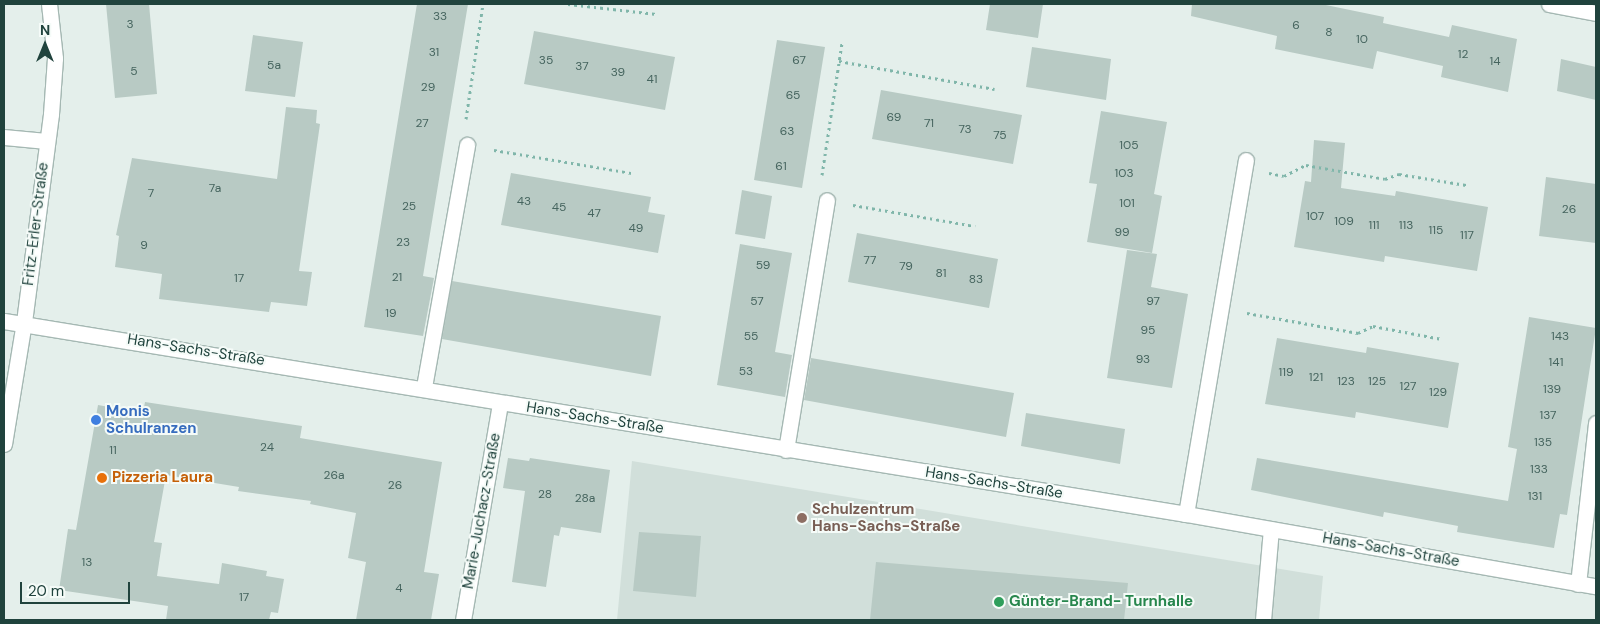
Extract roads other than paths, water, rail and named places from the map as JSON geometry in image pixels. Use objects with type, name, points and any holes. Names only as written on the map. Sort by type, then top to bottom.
[{"type":"street","name":"Fritz-Erler-Straße","points":[[4,444],[24,322],[47,141],[55,58],[49,4]]},
{"type":"street","points":[[1549,4],[1596,13]]},
{"type":"street","points":[[4,137],[47,141]]},
{"type":"street","points":[[424,387],[467,145]]},
{"type":"street","points":[[1186,514],[1245,164]]},
{"type":"street","points":[[786,450],[827,200]]},
{"type":"street","name":"Hans-Sachs-Straße","points":[[4,321],[24,322],[424,387],[500,402],[786,450],[1186,514],[1596,586]]},
{"type":"street","name":"Marie-Juchacz-Straße","points":[[463,620],[500,402]]},
{"type":"street","points":[[1578,584],[1596,423]]},
{"type":"street","points":[[1263,620],[1271,529]]},
{"type":"place","name":"Monis Schulranzen","points":[[96,420]]},
{"type":"place","name":"Pizzeria Laura","points":[[102,478]]},
{"type":"place","name":"Schulzentrum Hans-Sachs-Straße","points":[[802,518]]},
{"type":"place","name":"Günter-Brand- Turnhalle","points":[[999,602]]}]
